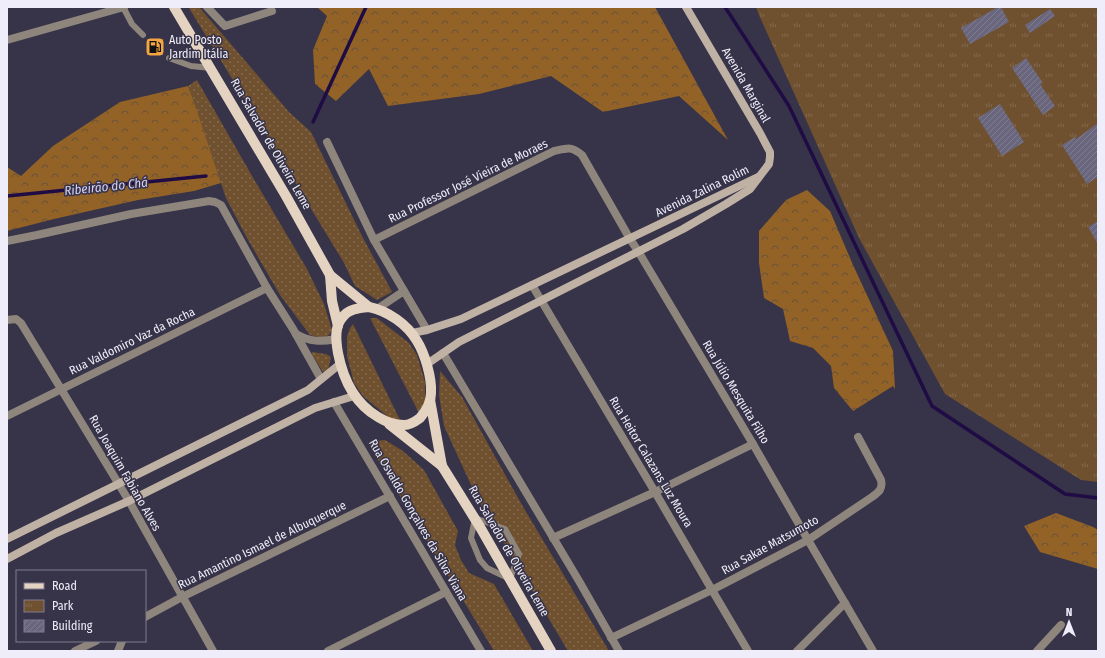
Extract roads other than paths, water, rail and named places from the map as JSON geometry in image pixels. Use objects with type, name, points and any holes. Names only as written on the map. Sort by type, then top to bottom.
[{"type":"main road","name":"Rua Salvador de Oliveira Leme","points":[[174,7],[286,196],[330,275]]},
{"type":"main road","name":"Avenida Marginal","points":[[686,7],[770,152],[768,164],[760,176]]},
{"type":"main road","name":"Avenida Zalina Rolim","points":[[412,333],[427,330],[461,319],[760,176]]},
{"type":"main road","name":"Avenida Zalina Rolim","points":[[427,364],[468,337],[683,229],[750,189],[760,176]]},
{"type":"main road","points":[[330,275],[373,308],[388,314],[399,321],[412,333],[420,347],[427,364],[431,393],[430,400],[425,412],[417,420],[405,425],[388,422],[362,406],[347,385],[340,364],[336,339],[340,319],[349,311],[359,308],[373,308]]},
{"type":"main road","points":[[330,275],[332,301],[338,326]]},
{"type":"main road","points":[[7,539],[117,483],[308,390],[340,364]]},
{"type":"main road","points":[[7,558],[56,533],[129,501],[315,408],[354,396]]},
{"type":"main road","points":[[430,400],[442,466]]},
{"type":"main road","points":[[388,422],[442,466]]},
{"type":"main road","name":"Rua Salvador de Oliveira Leme","points":[[442,466],[475,518],[551,651]]},
{"type":"street","points":[[7,40],[124,7]]},
{"type":"street","points":[[207,7],[225,26],[272,11]]},
{"type":"street","points":[[327,142],[374,240],[427,330]]},
{"type":"street","name":"Rua Professor José Vieira de Moraes","points":[[374,240],[554,151],[565,148],[575,149]]},
{"type":"street","name":"Rua Júlio Mesquita Filho","points":[[575,149],[582,155],[630,239],[753,444],[873,651]]},
{"type":"street","points":[[7,241],[130,214],[209,201],[215,202],[221,205],[267,288],[296,334],[321,379]]},
{"type":"street","name":"Rua Heitor Calazans Luz Moura","points":[[532,285],[748,651]]},
{"type":"street","name":"Rua Valdomiro Vaz da Rocha","points":[[7,416],[267,288]]},
{"type":"street","points":[[373,308],[404,291]]},
{"type":"street","name":"Rua Joaquim Fabiano Alves","points":[[7,320],[16,319],[22,323],[129,501],[213,651]]},
{"type":"street","points":[[296,334],[309,340],[324,341],[336,339]]},
{"type":"street","points":[[443,353],[619,651]]},
{"type":"street","name":"Rua Osvaldo Gonçalves da Silva Viana","points":[[334,402],[481,651]]},
{"type":"street","name":"Rua Sakae Matsumoto","points":[[611,638],[712,590],[808,540],[879,492],[882,488],[881,480],[858,437]]},
{"type":"street","points":[[553,538],[655,492],[753,444]]},
{"type":"street","name":"Rua Amantino Ismael de Albuquerque","points":[[146,616],[182,597],[390,496]]},
{"type":"street","points":[[328,651],[446,592]]},
{"type":"street","points":[[797,651],[845,603]]},
{"type":"street","points":[[1037,651],[1061,625]]},
{"type":"street","points":[[75,651],[94,642]]},
{"type":"lane","points":[[124,7],[132,24],[143,35]]},
{"type":"lane","points":[[169,58],[191,66],[211,68]]},
{"type":"lane","points":[[475,518],[506,529],[519,554],[510,579],[487,568],[480,560],[471,538],[475,518]]},
{"type":"waterway","name":"Ribeirão do Chá","points":[[313,122],[366,7]]},
{"type":"waterway","points":[[725,7],[789,106],[932,406],[1065,494],[1098,498]]},
{"type":"waterway","name":"Ribeirão do Chá","points":[[7,196],[206,176]]},
{"type":"place","name":"Auto Posto Jardim Itália","points":[[155,47]]}]
